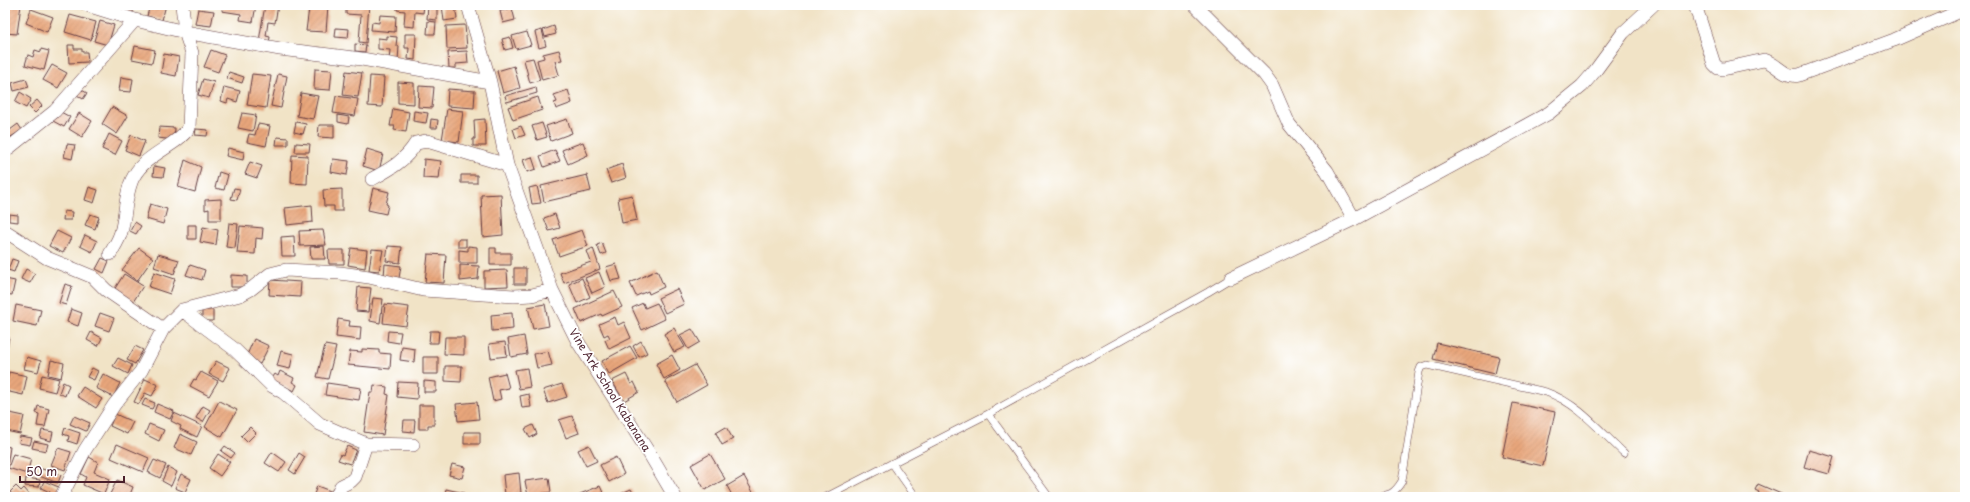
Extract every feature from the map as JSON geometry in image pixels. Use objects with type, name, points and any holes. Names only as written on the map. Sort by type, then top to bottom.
[{"type":"street","points":[[87,5],[135,20],[185,32],[280,49],[362,59],[490,82]]},
{"type":"street","points":[[110,254],[121,234],[127,199],[134,176],[145,163],[181,137],[189,128],[192,53],[185,32],[182,5]]},
{"type":"street","name":"Vine Ark School Kabanana","points":[[468,5],[490,82],[507,165],[552,290],[578,342],[649,453],[675,497]]},
{"type":"street","points":[[1195,5],[1264,74],[1272,85],[1289,124],[1327,171],[1354,219]]},
{"type":"street","points":[[1231,278],[1354,219],[1532,122],[1568,100],[1595,72],[1623,33],[1653,5]]},
{"type":"street","points":[[1694,5],[1714,64],[1718,68],[1723,69],[1764,60],[1786,74],[1792,76],[1800,75],[1894,40],[1965,9]]},
{"type":"street","points":[[5,151],[55,111],[135,20]]},
{"type":"street","points":[[372,179],[397,165],[410,153],[416,143],[427,141],[507,165]]},
{"type":"street","points":[[5,231],[47,258],[93,277],[106,290],[163,329]]},
{"type":"street","points":[[61,497],[85,450],[114,405],[141,370],[163,329],[182,310],[240,295],[251,289],[270,274],[277,271],[286,270],[340,273],[369,277],[423,290],[514,296],[532,295],[552,290]]},
{"type":"street","points":[[182,310],[233,348],[272,386],[284,393],[320,424],[366,444],[413,445]]},
{"type":"street","points":[[336,497],[341,486],[351,481],[355,477],[366,444]]},
{"type":"lane","points":[[826,497],[988,414],[1231,278]]},
{"type":"lane","points":[[1372,497],[1396,492],[1402,481],[1419,372],[1422,367],[1427,365],[1501,381],[1560,397],[1571,404],[1624,453]]},
{"type":"lane","points":[[988,414],[1049,497]]},
{"type":"lane","points":[[892,463],[916,497]]},
{"type":"building","points":[[5,5],[21,5],[17,34],[5,33]]},
{"type":"building","points":[[115,5],[135,5],[132,15],[113,9]]},
{"type":"building","points":[[150,5],[166,5],[162,20],[147,16]]},
{"type":"building","points":[[223,5],[256,5],[253,22],[240,20],[241,14],[222,11]]},
{"type":"building","points":[[265,5],[278,5],[275,23],[268,22],[266,36],[270,37],[269,43],[259,41]]},
{"type":"building","points":[[321,5],[328,5],[326,32],[306,31],[309,8],[321,9]]},
{"type":"building","points":[[346,5],[369,5],[366,43],[359,42],[361,15],[346,14]]},
{"type":"building","points":[[397,5],[424,5],[423,13],[415,12],[414,27],[404,26],[405,11],[397,10]]},
{"type":"building","points":[[428,5],[437,5],[437,20],[427,19]]},
{"type":"building","points":[[442,5],[455,5],[457,19],[444,21]]},
{"type":"building","points":[[512,8],[515,20],[503,23],[500,11]]},
{"type":"building","points":[[31,9],[53,17],[47,32],[26,23]]},
{"type":"building","points":[[198,9],[214,11],[211,26],[195,24]]},
{"type":"building","points":[[70,15],[96,22],[91,40],[65,32]]},
{"type":"building","points":[[380,15],[396,16],[395,32],[371,30],[372,22],[379,23]]},
{"type":"building","points":[[100,21],[114,25],[108,45],[94,41]]},
{"type":"building","points":[[428,21],[436,22],[435,34],[427,34]]},
{"type":"building","points":[[465,25],[467,48],[447,49],[446,26]]},
{"type":"building","points":[[554,26],[556,34],[545,37],[543,30]]},
{"type":"building","points":[[336,28],[349,29],[348,38],[335,37]]},
{"type":"building","points":[[542,30],[546,46],[539,48],[535,32]]},
{"type":"building","points":[[527,32],[531,45],[516,49],[512,36]]},
{"type":"building","points":[[405,34],[416,34],[415,60],[408,59],[409,48],[405,48]]},
{"type":"building","points":[[387,36],[397,37],[396,46],[399,46],[398,61],[389,61],[390,50],[378,49],[378,38],[387,39]]},
{"type":"building","points":[[510,37],[513,48],[505,50],[502,39]]},
{"type":"building","points":[[355,44],[366,45],[365,52],[355,51]]},
{"type":"building","points":[[68,45],[74,45],[74,49],[82,49],[82,52],[87,52],[88,62],[69,63]]},
{"type":"building","points":[[135,46],[155,50],[152,63],[132,59]]},
{"type":"building","points":[[41,49],[49,51],[44,70],[25,65],[28,55],[33,57],[35,50],[41,52]]},
{"type":"building","points":[[211,50],[225,55],[218,72],[204,67]]},
{"type":"building","points":[[559,50],[562,60],[555,61],[559,75],[542,80],[537,60],[544,58],[543,54]]},
{"type":"building","points":[[467,51],[468,63],[456,64],[456,68],[449,68],[448,52]]},
{"type":"building","points":[[164,54],[179,57],[176,76],[161,73]]},
{"type":"building","points":[[533,58],[540,80],[530,83],[524,60]]},
{"type":"building","points":[[52,65],[67,73],[58,88],[43,80]]},
{"type":"building","points":[[514,66],[520,88],[503,93],[497,71]]},
{"type":"building","points":[[315,69],[332,70],[330,90],[314,89]]},
{"type":"building","points":[[346,71],[362,73],[358,97],[343,95]]},
{"type":"building","points":[[229,72],[244,77],[242,83],[227,78]]},
{"type":"building","points":[[252,74],[271,76],[266,108],[247,105]]},
{"type":"building","points":[[278,74],[287,76],[281,108],[271,106]]},
{"type":"building","points":[[370,76],[384,77],[382,107],[368,106]]},
{"type":"building","points":[[121,77],[133,79],[131,92],[119,91]]},
{"type":"building","points":[[26,79],[29,87],[14,91],[12,83]]},
{"type":"building","points":[[203,79],[214,82],[209,98],[198,95]]},
{"type":"building","points":[[398,82],[414,83],[414,104],[398,103]]},
{"type":"building","points":[[419,86],[434,87],[432,108],[418,107]]},
{"type":"building","points":[[224,87],[240,91],[237,102],[228,99],[227,103],[221,101]]},
{"type":"building","points":[[536,87],[537,93],[507,102],[505,96]]},
{"type":"building","points":[[80,89],[87,93],[83,99],[77,95]]},
{"type":"building","points":[[448,89],[475,91],[474,108],[447,106]]},
{"type":"building","points":[[568,90],[572,103],[556,109],[554,103],[557,102],[554,95]]},
{"type":"building","points":[[20,92],[31,99],[26,108],[15,102]]},
{"type":"building","points":[[301,93],[318,96],[313,119],[297,116]]},
{"type":"building","points":[[336,96],[358,99],[355,116],[333,113]]},
{"type":"building","points":[[538,97],[542,110],[513,120],[508,107]]},
{"type":"building","points":[[37,100],[42,106],[35,113],[29,107]]},
{"type":"building","points":[[112,107],[128,116],[117,134],[102,124]]},
{"type":"building","points":[[393,109],[409,112],[406,132],[394,130],[395,126],[390,126]]},
{"type":"building","points":[[447,109],[463,111],[459,142],[442,140]]},
{"type":"building","points":[[59,111],[70,117],[64,127],[53,121]]},
{"type":"building","points":[[414,111],[428,113],[426,123],[413,121]]},
{"type":"building","points":[[79,113],[92,121],[82,137],[69,129]]},
{"type":"building","points":[[242,113],[256,115],[253,131],[238,128]]},
{"type":"building","points":[[338,115],[349,117],[348,124],[338,122]]},
{"type":"building","points":[[431,119],[438,120],[437,128],[430,128]]},
{"type":"building","points":[[485,119],[486,146],[473,146],[473,139],[475,139],[474,120]]},
{"type":"building","points":[[567,119],[572,133],[551,141],[546,126]]},
{"type":"building","points":[[296,122],[306,124],[303,134],[294,132]]},
{"type":"building","points":[[542,123],[547,137],[537,140],[532,126]]},
{"type":"building","points":[[18,124],[22,130],[9,138],[6,133]]},
{"type":"building","points":[[258,124],[270,126],[266,146],[247,142],[249,134],[255,135]]},
{"type":"building","points":[[319,125],[334,125],[334,138],[318,137]]},
{"type":"building","points":[[521,126],[525,135],[516,138],[513,129]]},
{"type":"building","points":[[159,127],[175,128],[174,140],[158,138]]},
{"type":"building","points":[[196,129],[208,130],[207,136],[195,135]]},
{"type":"building","points":[[109,134],[122,141],[115,155],[102,149]]},
{"type":"building","points":[[131,135],[145,141],[139,156],[125,150]]},
{"type":"building","points":[[277,137],[288,138],[288,145],[276,145]]},
{"type":"building","points":[[583,142],[588,155],[568,164],[562,150]]},
{"type":"building","points":[[296,143],[310,144],[309,152],[295,152]]},
{"type":"building","points":[[67,144],[75,145],[72,159],[64,157]]},
{"type":"building","points":[[228,148],[244,152],[243,160],[226,156]]},
{"type":"building","points":[[367,149],[383,154],[379,171],[363,166]]},
{"type":"building","points":[[555,150],[560,161],[544,167],[540,156]]},
{"type":"building","points":[[292,155],[308,156],[307,184],[291,183]]},
{"type":"building","points":[[532,157],[536,169],[527,172],[523,160]]},
{"type":"building","points":[[333,159],[349,161],[347,175],[331,172]]},
{"type":"building","points":[[424,159],[441,161],[439,179],[423,178]]},
{"type":"building","points":[[185,160],[201,167],[195,192],[178,187]]},
{"type":"building","points":[[250,162],[262,166],[257,178],[245,174]]},
{"type":"building","points":[[622,164],[626,178],[611,183],[606,170]]},
{"type":"building","points":[[154,166],[165,168],[163,177],[153,176]]},
{"type":"building","points":[[219,172],[228,175],[224,190],[215,188]]},
{"type":"building","points":[[461,175],[477,175],[477,183],[461,183]]},
{"type":"building","points":[[587,175],[591,191],[544,202],[541,186]]},
{"type":"building","points":[[537,186],[541,203],[532,204],[529,188]]},
{"type":"building","points":[[89,187],[98,190],[94,203],[85,200]]},
{"type":"building","points":[[234,188],[240,189],[237,200],[231,199]]},
{"type":"building","points":[[373,188],[389,192],[386,204],[388,205],[386,214],[368,210]]},
{"type":"building","points":[[342,189],[342,211],[334,211],[334,206],[324,206],[323,190]]},
{"type":"building","points":[[501,194],[503,235],[483,237],[481,195]]},
{"type":"building","points":[[632,195],[637,220],[622,223],[618,198]]},
{"type":"building","points":[[221,199],[221,220],[209,220],[209,209],[205,210],[205,200]]},
{"type":"building","points":[[150,204],[167,209],[163,224],[146,219]]},
{"type":"building","points":[[312,205],[313,222],[287,225],[285,208]]},
{"type":"building","points":[[64,211],[72,212],[71,220],[63,220]]},
{"type":"building","points":[[9,214],[18,215],[18,222],[9,221]]},
{"type":"building","points":[[90,214],[99,217],[95,229],[85,225]]},
{"type":"building","points":[[555,214],[560,228],[549,231],[544,218]]},
{"type":"building","points":[[135,222],[141,226],[136,234],[130,231]]},
{"type":"building","points":[[229,223],[238,224],[235,248],[226,247]]},
{"type":"building","points":[[188,225],[196,225],[196,239],[188,239]]},
{"type":"building","points":[[240,226],[263,228],[262,239],[256,238],[255,254],[237,253]]},
{"type":"building","points":[[203,227],[218,230],[216,245],[200,242]]},
{"type":"building","points":[[323,230],[326,245],[300,246],[299,231]]},
{"type":"building","points":[[582,230],[588,246],[559,256],[553,240]]},
{"type":"building","points":[[57,231],[71,238],[63,253],[49,246]]},
{"type":"building","points":[[85,235],[97,241],[92,252],[80,246]]},
{"type":"building","points":[[294,236],[295,256],[282,256],[281,237]]},
{"type":"building","points":[[458,239],[466,239],[466,247],[458,247]]},
{"type":"building","points":[[602,243],[606,253],[601,255],[597,245]]},
{"type":"building","points":[[324,246],[325,259],[311,259],[310,247]]},
{"type":"building","points":[[388,246],[402,247],[400,263],[386,261]]},
{"type":"building","points":[[468,246],[477,247],[477,263],[459,263],[459,250],[468,251]]},
{"type":"building","points":[[139,248],[153,258],[137,281],[122,270]]},
{"type":"building","points":[[351,248],[367,250],[365,268],[348,265]]},
{"type":"building","points":[[490,248],[496,248],[496,253],[511,253],[511,265],[490,265]]},
{"type":"building","points":[[593,248],[600,269],[564,283],[560,273],[591,262],[587,251]]},
{"type":"building","points":[[372,249],[383,250],[379,271],[369,270]]},
{"type":"building","points":[[328,250],[344,250],[344,264],[329,264]]},
{"type":"building","points":[[158,254],[179,260],[174,274],[154,267]]},
{"type":"building","points":[[428,254],[446,255],[444,283],[425,282]]},
{"type":"building","points":[[102,258],[109,261],[104,273],[96,269]]},
{"type":"building","points":[[12,259],[18,261],[14,272],[8,270]]},
{"type":"building","points":[[385,264],[401,266],[399,278],[384,276]]},
{"type":"building","points":[[616,264],[621,279],[611,281],[606,267]]},
{"type":"building","points":[[190,265],[205,270],[202,280],[186,275]]},
{"type":"building","points":[[460,265],[479,266],[478,279],[460,281]]},
{"type":"building","points":[[514,268],[526,268],[526,284],[514,284]]},
{"type":"building","points":[[26,269],[35,274],[30,283],[21,279]]},
{"type":"building","points":[[507,270],[508,286],[484,287],[484,271]]},
{"type":"building","points":[[657,270],[664,287],[649,294],[648,291],[636,296],[630,283]]},
{"type":"building","points":[[154,272],[175,279],[170,294],[149,287]]},
{"type":"building","points":[[599,272],[605,287],[592,293],[585,278]]},
{"type":"building","points":[[124,274],[143,286],[133,302],[114,290]]},
{"type":"building","points":[[231,275],[247,276],[247,287],[231,287]]},
{"type":"building","points":[[582,278],[590,297],[577,303],[569,284]]},
{"type":"building","points":[[5,279],[15,281],[12,295],[5,294]]},
{"type":"building","points":[[270,280],[301,282],[300,297],[269,295]]},
{"type":"building","points":[[65,284],[72,286],[66,305],[59,303]]},
{"type":"building","points":[[358,287],[371,288],[368,312],[356,311]]},
{"type":"building","points":[[677,289],[684,304],[665,313],[658,298]]},
{"type":"building","points":[[614,291],[622,307],[581,323],[575,309]]},
{"type":"building","points":[[373,298],[383,299],[380,323],[370,321]]},
{"type":"building","points":[[643,303],[645,308],[657,303],[665,319],[642,330],[632,308]]},
{"type":"building","points":[[385,304],[409,307],[406,326],[383,323]]},
{"type":"building","points":[[545,304],[549,326],[533,329],[528,307]]},
{"type":"building","points":[[16,305],[41,310],[37,326],[13,321]]},
{"type":"building","points":[[71,309],[82,313],[78,326],[67,322]]},
{"type":"building","points":[[202,310],[213,310],[213,321],[202,321]]},
{"type":"building","points":[[100,313],[114,318],[109,331],[95,326]]},
{"type":"building","points":[[512,313],[513,329],[492,331],[491,315]]},
{"type":"building","points":[[615,317],[618,325],[624,322],[631,338],[609,349],[605,340],[610,338],[608,334],[604,336],[599,324]]},
{"type":"building","points":[[338,319],[350,321],[349,326],[361,327],[360,340],[336,337]]},
{"type":"building","points":[[674,328],[685,347],[674,352],[664,334]]},
{"type":"building","points":[[692,329],[700,342],[688,349],[680,335]]},
{"type":"building","points":[[388,331],[401,332],[399,343],[387,341]]},
{"type":"building","points":[[430,331],[439,331],[438,343],[429,343]]},
{"type":"building","points":[[91,332],[102,338],[98,346],[87,340]]},
{"type":"building","points":[[5,336],[9,337],[6,355],[5,355]]},
{"type":"building","points":[[524,336],[527,354],[511,357],[508,339]]},
{"type":"building","points":[[445,337],[464,337],[464,355],[444,354]]},
{"type":"building","points":[[254,339],[269,346],[260,364],[246,357]]},
{"type":"building","points":[[641,341],[647,353],[639,357],[633,346]]},
{"type":"building","points":[[505,342],[507,356],[491,358],[489,344]]},
{"type":"building","points":[[1437,343],[1499,357],[1495,374],[1433,359]]},
{"type":"building","points":[[325,345],[336,347],[328,379],[317,377]]},
{"type":"building","points":[[135,346],[143,350],[135,364],[127,360]]},
{"type":"building","points":[[630,346],[637,358],[609,374],[602,361]]},
{"type":"building","points":[[402,347],[415,349],[414,362],[400,360]]},
{"type":"building","points":[[362,349],[379,350],[379,353],[391,354],[390,369],[348,365],[350,351],[362,352]]},
{"type":"building","points":[[281,351],[293,354],[290,369],[277,366]]},
{"type":"building","points":[[548,351],[552,365],[537,368],[534,354]]},
{"type":"building","points":[[672,355],[680,370],[664,379],[656,364]]},
{"type":"building","points":[[27,357],[41,361],[38,372],[24,369]]},
{"type":"building","points":[[423,357],[438,357],[438,374],[423,374]]},
{"type":"building","points":[[118,358],[132,365],[128,374],[113,366]]},
{"type":"building","points":[[51,360],[64,363],[61,378],[48,375]]},
{"type":"building","points":[[216,361],[230,368],[223,381],[209,374]]},
{"type":"building","points":[[695,365],[707,385],[677,402],[665,381]]},
{"type":"building","points":[[445,366],[462,366],[461,382],[445,381]]},
{"type":"building","points":[[92,368],[98,371],[94,380],[87,377]]},
{"type":"building","points":[[527,368],[530,387],[519,389],[515,370]]},
{"type":"building","points":[[280,371],[294,378],[292,382],[297,385],[294,391],[271,380],[275,374],[278,376]]},
{"type":"building","points":[[9,372],[27,376],[23,395],[5,391]]},
{"type":"building","points":[[201,372],[218,381],[209,396],[190,386]]},
{"type":"building","points":[[505,373],[509,388],[499,390],[501,399],[493,401],[488,377]]},
{"type":"building","points":[[103,374],[120,383],[113,397],[96,388]]},
{"type":"building","points":[[626,374],[631,384],[634,382],[639,392],[624,401],[612,381]]},
{"type":"building","points":[[42,375],[59,379],[55,392],[39,388]]},
{"type":"building","points":[[145,379],[158,385],[152,396],[145,393],[139,404],[134,402]]},
{"type":"building","points":[[424,381],[436,382],[436,392],[424,392]]},
{"type":"building","points":[[63,382],[69,385],[65,396],[59,393]]},
{"type":"building","points":[[398,382],[418,383],[417,399],[397,397]]},
{"type":"building","points":[[327,383],[361,388],[359,400],[325,395]]},
{"type":"building","points":[[562,384],[567,397],[548,403],[543,390]]},
{"type":"building","points":[[374,385],[387,387],[386,394],[389,395],[383,435],[364,432],[370,392],[373,392]]},
{"type":"building","points":[[83,387],[102,399],[96,408],[77,396]]},
{"type":"building","points":[[529,394],[531,407],[522,408],[520,396]]},
{"type":"building","points":[[145,399],[155,403],[152,409],[142,405]]},
{"type":"building","points":[[219,401],[237,410],[222,437],[205,427]]},
{"type":"building","points":[[477,402],[479,419],[458,421],[456,404]]},
{"type":"building","points":[[1513,403],[1555,412],[1543,466],[1502,457]]},
{"type":"building","points":[[157,404],[174,411],[170,419],[154,412]]},
{"type":"building","points":[[419,405],[434,405],[434,425],[428,425],[428,429],[419,429]]},
{"type":"building","points":[[38,406],[49,409],[45,427],[37,426],[39,414],[36,413]]},
{"type":"building","points":[[203,406],[210,410],[203,422],[196,418]]},
{"type":"building","points":[[10,413],[24,416],[20,434],[6,431]]},
{"type":"building","points":[[174,413],[202,426],[197,437],[180,429],[181,426],[171,421]]},
{"type":"building","points":[[115,414],[133,422],[127,434],[110,426]]},
{"type":"building","points":[[74,416],[90,423],[86,431],[70,424]]},
{"type":"building","points":[[572,416],[579,433],[566,438],[559,420]]},
{"type":"building","points":[[404,420],[415,420],[414,432],[403,431]]},
{"type":"building","points":[[149,424],[164,430],[159,441],[145,434]]},
{"type":"building","points":[[533,425],[537,434],[530,438],[525,429]]},
{"type":"building","points":[[250,427],[256,433],[247,442],[241,436]]},
{"type":"building","points":[[726,427],[733,439],[722,445],[716,433]]},
{"type":"building","points":[[65,428],[80,433],[77,444],[68,441],[69,436],[63,434]]},
{"type":"building","points":[[42,430],[53,432],[51,441],[40,438]]},
{"type":"building","points":[[464,432],[480,432],[480,444],[464,444]]},
{"type":"building","points":[[180,434],[197,442],[191,455],[174,448]]},
{"type":"building","points":[[20,436],[32,438],[30,445],[19,443]]},
{"type":"building","points":[[34,441],[48,444],[46,451],[32,448]]},
{"type":"building","points":[[117,444],[149,458],[143,472],[111,458]]},
{"type":"building","points":[[589,445],[597,461],[586,466],[578,450]]},
{"type":"building","points":[[5,446],[10,447],[7,467],[5,467]]},
{"type":"building","points":[[225,446],[235,453],[231,458],[221,451]]},
{"type":"building","points":[[347,446],[356,450],[350,464],[338,460],[341,454],[343,455]]},
{"type":"building","points":[[58,448],[71,452],[65,470],[51,465]]},
{"type":"building","points":[[1809,450],[1834,457],[1829,474],[1804,467]]},
{"type":"building","points":[[272,452],[286,462],[279,472],[265,463]]},
{"type":"building","points":[[299,453],[305,457],[295,474],[289,470]]},
{"type":"building","points":[[13,454],[31,459],[27,474],[8,468]]},
{"type":"building","points":[[218,454],[230,462],[220,476],[209,468]]},
{"type":"building","points":[[710,454],[725,479],[705,490],[691,465]]},
{"type":"building","points":[[89,457],[98,462],[94,472],[110,479],[104,494],[83,485],[86,477],[81,474]]},
{"type":"building","points":[[616,457],[624,474],[609,482],[600,465]]},
{"type":"building","points":[[154,460],[166,465],[160,478],[148,472]]},
{"type":"building","points":[[452,464],[465,467],[462,478],[449,475]]},
{"type":"building","points":[[168,467],[177,472],[171,486],[162,481]]},
{"type":"building","points":[[42,469],[61,475],[58,483],[39,476]]},
{"type":"building","points":[[519,473],[521,493],[505,495],[503,475]]},
{"type":"building","points":[[181,474],[191,479],[185,492],[175,488]]},
{"type":"building","points":[[744,476],[754,494],[748,497],[733,497],[727,486]]},
{"type":"building","points":[[26,478],[40,480],[39,487],[25,486]]},
{"type":"building","points":[[549,478],[551,492],[528,496],[525,481]]},
{"type":"building","points":[[117,480],[133,487],[129,497],[118,497],[110,494]]},
{"type":"building","points":[[44,481],[61,488],[57,497],[48,497],[50,492],[41,488]]},
{"type":"building","points":[[1758,484],[1788,497],[1757,497],[1759,492],[1755,490]]},
{"type":"building","points":[[16,486],[21,491],[24,488],[30,495],[28,497],[15,497],[10,492]]},
{"type":"building","points":[[317,486],[333,492],[332,497],[313,497]]},
{"type":"building","points":[[600,486],[605,497],[582,497],[580,494]]},
{"type":"building","points":[[446,489],[464,493],[463,497],[444,497]]},
{"type":"building","points":[[631,489],[635,497],[623,497],[622,493]]}]
